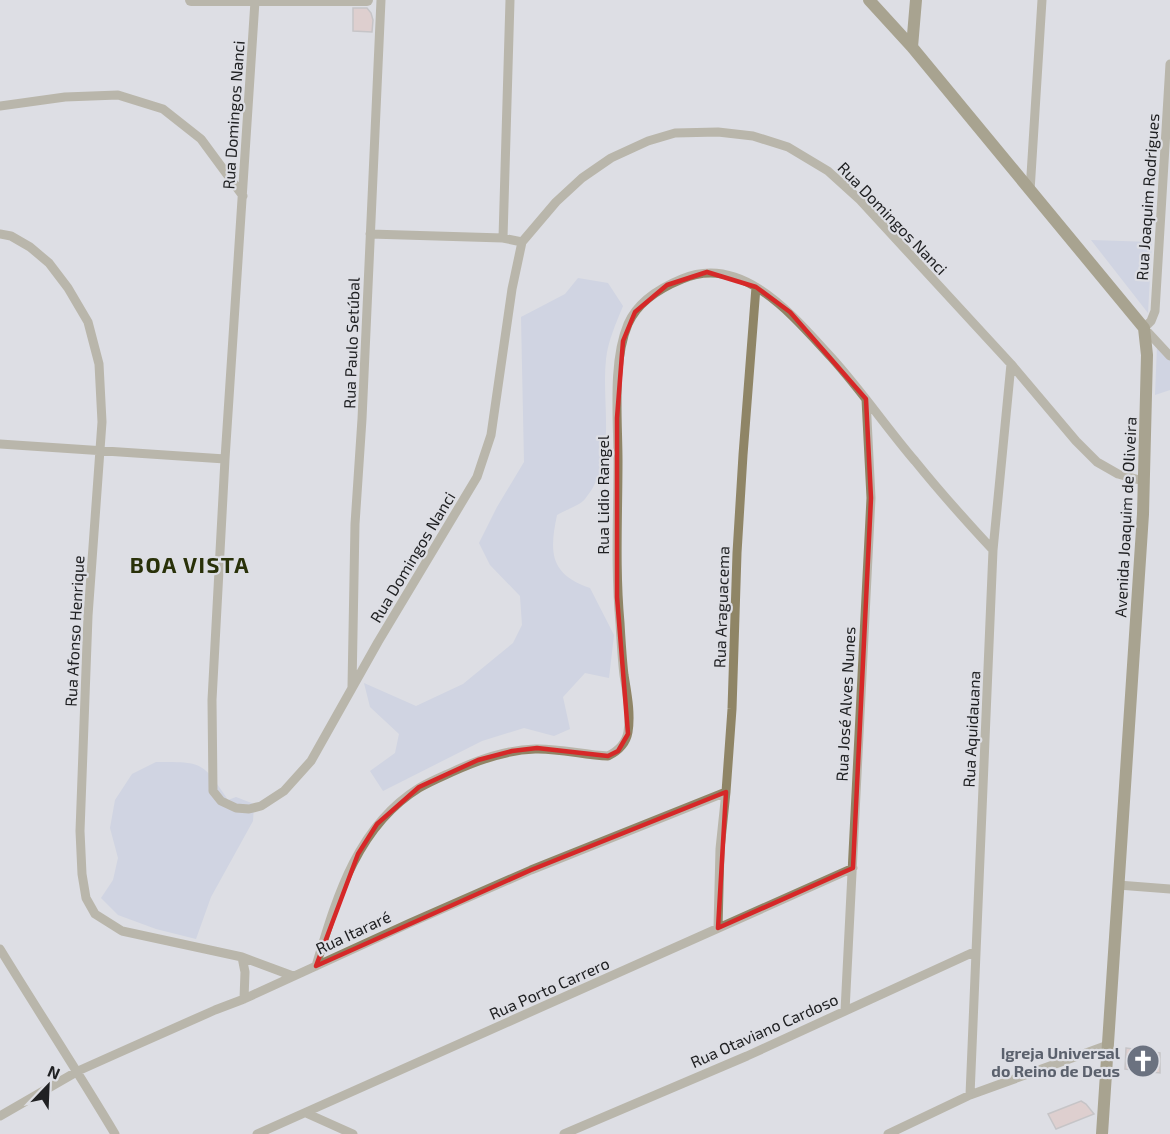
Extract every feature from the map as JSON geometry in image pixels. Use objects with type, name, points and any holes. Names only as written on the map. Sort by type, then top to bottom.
[{"type":"main road","points":[[869,0],[912,46],[1144,328]]},
{"type":"main road","points":[[912,46],[916,0]]},
{"type":"main road","name":"Avenida Joaquim de Oliveira","points":[[1102,1134],[1143,514],[1147,355],[1144,328]]},
{"type":"street","points":[[191,0],[367,0]]},
{"type":"street","name":"Rua Paulo Setúbal","points":[[351,688],[355,524],[381,0]]},
{"type":"street","points":[[503,238],[510,0]]},
{"type":"street","points":[[1030,191],[1042,0]]},
{"type":"street","name":"Rua Domingos Nanci","points":[[255,1],[225,459],[212,700],[213,791],[221,801],[236,808],[249,809],[261,806],[284,791],[311,761],[351,688],[477,477],[491,435],[512,289],[522,242],[556,202],[582,178],[611,158],[648,141],[675,133],[718,132],[753,136],[788,147],[828,171],[860,200],[1011,364],[1076,441],[1097,462],[1118,474],[1143,481]]},
{"type":"street","name":"Rua Joaquim Rodrigues","points":[[1144,328],[1151,321],[1155,311],[1170,64]]},
{"type":"street","points":[[0,106],[65,97],[118,95],[163,109],[201,139],[243,197]]},
{"type":"street","name":"Rua Afonso Henrique","points":[[0,234],[11,236],[49,263],[68,288],[88,322],[99,364],[102,422],[88,616],[80,831],[82,874],[86,898],[94,914],[122,931],[242,957],[292,976]]},
{"type":"street","points":[[370,234],[503,238],[522,242]]},
{"type":"street","name":"Rua Lidio Rangel","points":[[316,966],[343,883],[358,854],[377,824],[419,787],[478,760],[512,751],[537,748],[608,756],[618,751],[628,734],[629,708],[617,597],[618,378],[628,323],[651,295],[667,285],[691,275],[707,272],[726,274],[756,287],[790,312],[866,399],[952,506],[993,550]]},
{"type":"street","name":"Rua Araguacema","points":[[718,928],[720,849],[732,709],[741,487],[756,287]]},
{"type":"street","points":[[1144,328],[1170,356]]},
{"type":"street","name":"Rua Aquidauana","points":[[970,1095],[993,550],[1011,364]]},
{"type":"street","name":"Rua José Alves Nunes","points":[[845,1011],[871,498],[866,399]]},
{"type":"street","points":[[0,444],[225,459]]},
{"type":"street","name":"Rua Itararé","points":[[0,1116],[78,1071],[531,870],[726,792]]},
{"type":"street","name":"Rua Porto Carrero","points":[[257,1134],[853,867]]},
{"type":"street","points":[[1118,885],[1170,889]]},
{"type":"street","points":[[0,949],[116,1134]]},
{"type":"street","name":"Rua Otaviano Cardoso","points":[[564,1134],[747,1056],[976,951]]},
{"type":"street","points":[[242,957],[245,972],[244,999]]},
{"type":"street","points":[[888,1134],[970,1095],[1108,1045]]},
{"type":"street","points":[[306,1113],[353,1134]]},
{"type":"highlighted area","points":[[707,272],[756,287],[790,312],[866,399],[871,498],[853,868],[718,928],[726,792],[531,870],[316,966],[358,854],[377,824],[419,787],[478,760],[512,751],[537,748],[608,756],[618,751],[628,734],[617,597],[617,418],[623,341],[635,312],[667,285]]},
{"type":"shaded area","points":[[1091,240],[1152,242],[1148,313]]},
{"type":"shaded area","points":[[578,278],[608,283],[623,306],[610,339],[606,359],[606,432],[602,467],[585,499],[557,515],[553,551],[560,569],[567,576],[590,588],[614,635],[609,678],[585,673],[563,697],[570,729],[554,736],[524,728],[482,741],[383,791],[370,771],[395,753],[399,734],[370,707],[364,683],[416,706],[463,684],[513,643],[522,625],[520,596],[490,565],[479,543],[524,462],[521,317],[565,294]]},
{"type":"shaded area","points":[[1157,346],[1170,360],[1170,390],[1155,395]]},
{"type":"shaded area","points":[[156,762],[183,762],[200,766],[228,800],[236,797],[254,804],[253,821],[211,897],[196,939],[156,929],[118,915],[101,898],[113,880],[118,858],[110,828],[115,800],[132,774]]},
{"type":"building","points":[[353,8],[367,8],[371,13],[372,32],[353,31]]},
{"type":"building","name":"Igreja Universal do Reino de Deus","points":[[1126,1048],[1160,1053],[1160,1073],[1125,1069]]},
{"type":"building","points":[[1081,1101],[1094,1114],[1056,1129],[1048,1114]]},
{"type":"place","name":"Igreja Universal do Reino de Deus","points":[[1143,1061]]},
{"type":"district","name":"BOA VISTA","points":[[190,564]]}]
